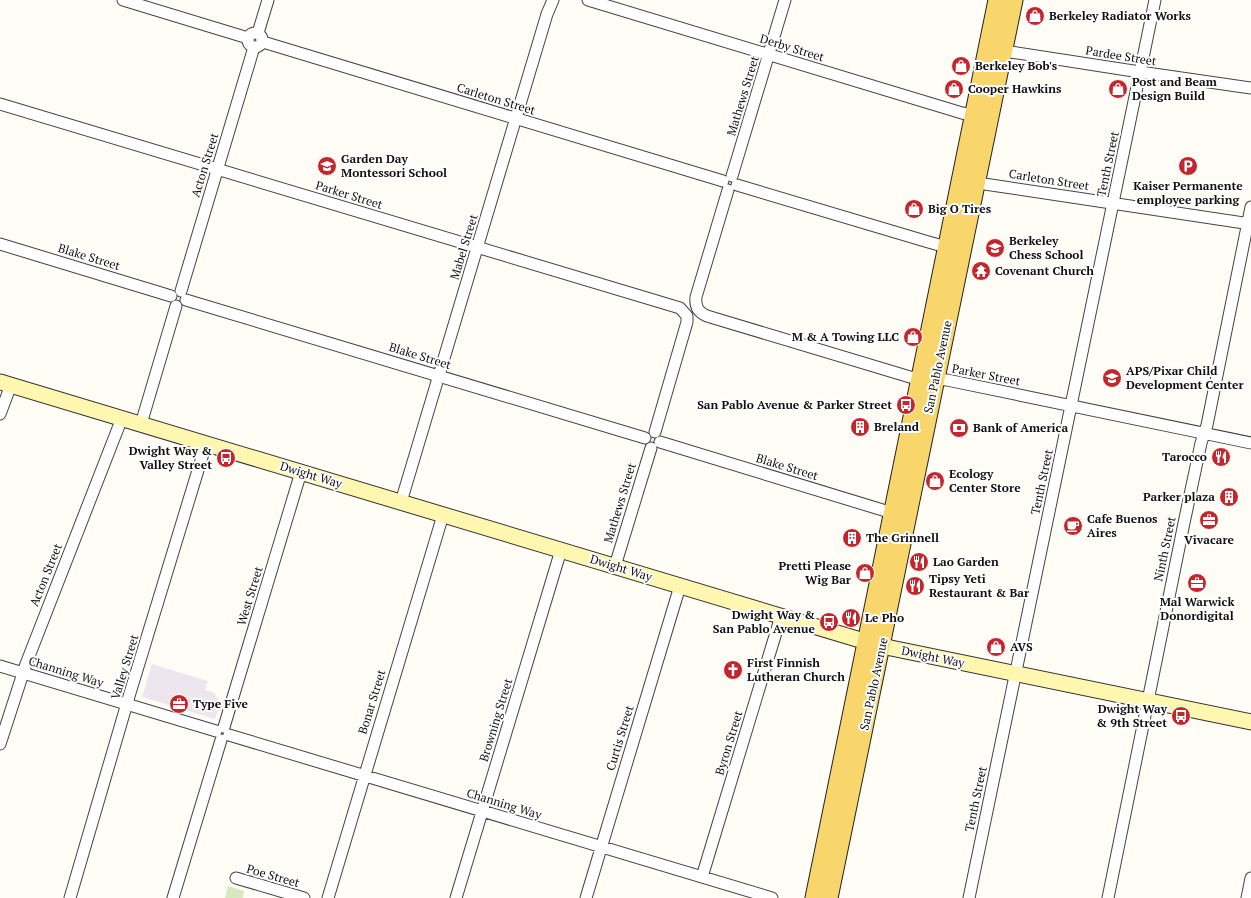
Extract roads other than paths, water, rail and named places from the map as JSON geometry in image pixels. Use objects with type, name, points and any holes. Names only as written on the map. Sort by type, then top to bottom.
[{"type":"main road","name":"San Pablo Avenue","points":[[829,898],[874,644],[995,50],[997,0]]},
{"type":"main road","name":"San Pablo Avenue","points":[[995,50],[1014,0]]},
{"type":"main road","name":"San Pablo Avenue","points":[[814,898],[874,644]]},
{"type":"street","name":"Carleton Street","points":[[123,0],[954,249]]},
{"type":"street","name":"Acton Street","points":[[141,424],[268,0]]},
{"type":"street","name":"Mabel Street","points":[[401,502],[517,119],[547,14],[553,0]]},
{"type":"street","name":"Derby Street","points":[[588,0],[982,117]]},
{"type":"street","name":"Mathews Street","points":[[698,311],[696,297],[785,0]]},
{"type":"street","name":"Tenth Street","points":[[969,898],[1092,298],[1155,0]]},
{"type":"street","name":"Pardee Street","points":[[995,50],[1251,88]]},
{"type":"street","name":"Parker Street","points":[[0,104],[675,306],[680,308],[687,316]]},
{"type":"street","name":"Carleton Street","points":[[968,181],[1249,224]]},
{"type":"street","name":"Ninth Street","points":[[1108,898],[1184,523],[1249,224],[1251,207]]},
{"type":"street","name":"Blake Street","points":[[0,244],[900,515]]},
{"type":"street","name":"Parker Street","points":[[698,311],[715,318],[910,377],[947,380],[1251,443]]},
{"type":"street","name":"Mathews Street","points":[[615,566],[686,328],[687,316]]},
{"type":"street","name":"Dwight Way","points":[[6,383],[874,644],[1251,722]]},
{"type":"street","points":[[0,414],[6,383]]},
{"type":"street","name":"Acton Street","points":[[0,744],[22,673],[122,418]]},
{"type":"street","name":"Valley Street","points":[[70,898],[206,444]]},
{"type":"street","name":"West Street","points":[[173,898],[301,472]]},
{"type":"street","name":"Bonar Street","points":[[328,898],[443,515]]},
{"type":"street","name":"Browning Street","points":[[456,898],[561,550]]},
{"type":"street","name":"Curtis Street","points":[[586,898],[680,586]]},
{"type":"street","name":"Byron Street","points":[[702,877],[781,616]]},
{"type":"street","name":"Channing Way","points":[[0,666],[772,898]]},
{"type":"street","name":"Poe Street","points":[[236,878],[304,898]]},
{"type":"street","points":[[1247,898],[1251,878]]},
{"type":"place","name":"Berkeley Radiator Works","points":[[1035,16]]},
{"type":"place","name":"Berkeley Bob's","points":[[961,66]]},
{"type":"place","name":"Cooper Hawkins","points":[[954,89]]},
{"type":"place","name":"Post and Beam Design Build","points":[[1118,89]]},
{"type":"place","name":"Garden Day Montessori School","points":[[327,166]]},
{"type":"place","name":"Kaiser Permanente employee parking","points":[[1188,166]]},
{"type":"place","name":"Big O Tires","points":[[914,209]]},
{"type":"place","name":"Berkeley Chess School","points":[[995,248]]},
{"type":"place","name":"Covenant Church","points":[[981,271]]},
{"type":"place","name":"M & A Towing LLC","points":[[913,337]]},
{"type":"place","name":"APS/Pixar Child Development Center","points":[[1112,378]]},
{"type":"place","name":"San Pablo Avenue & Parker Street","points":[[906,405]]},
{"type":"place","name":"Breland","points":[[860,427]]},
{"type":"place","name":"Bank of America","points":[[959,428]]},
{"type":"place","name":"Tarocco","points":[[1221,457]]},
{"type":"place","name":"Dwight Way & Valley Street","points":[[226,458]]},
{"type":"place","name":"Ecology Center Store","points":[[935,481]]},
{"type":"place","name":"Parker plaza","points":[[1229,497]]},
{"type":"place","name":"Vivacare","points":[[1209,520]]},
{"type":"place","name":"Cafe Buenos Aires","points":[[1073,526]]},
{"type":"place","name":"The Grinnell","points":[[852,538]]},
{"type":"place","name":"Lao Garden","points":[[919,562]]},
{"type":"place","name":"Pretti Please Wig Bar","points":[[865,573]]},
{"type":"place","name":"Mal Warwick Donordigital","points":[[1197,583]]},
{"type":"place","name":"Tipsy Yeti Restaurant & Bar","points":[[915,586]]},
{"type":"place","name":"Le Pho","points":[[851,618]]},
{"type":"place","name":"Dwight Way & San Pablo Avenue","points":[[829,622]]},
{"type":"place","name":"AVS","points":[[996,647]]},
{"type":"place","name":"First Finnish Lutheran Church","points":[[733,670]]},
{"type":"place","name":"Type Five","points":[[179,704]]},
{"type":"place","name":"Dwight Way & 9th Street","points":[[1181,716]]}]
